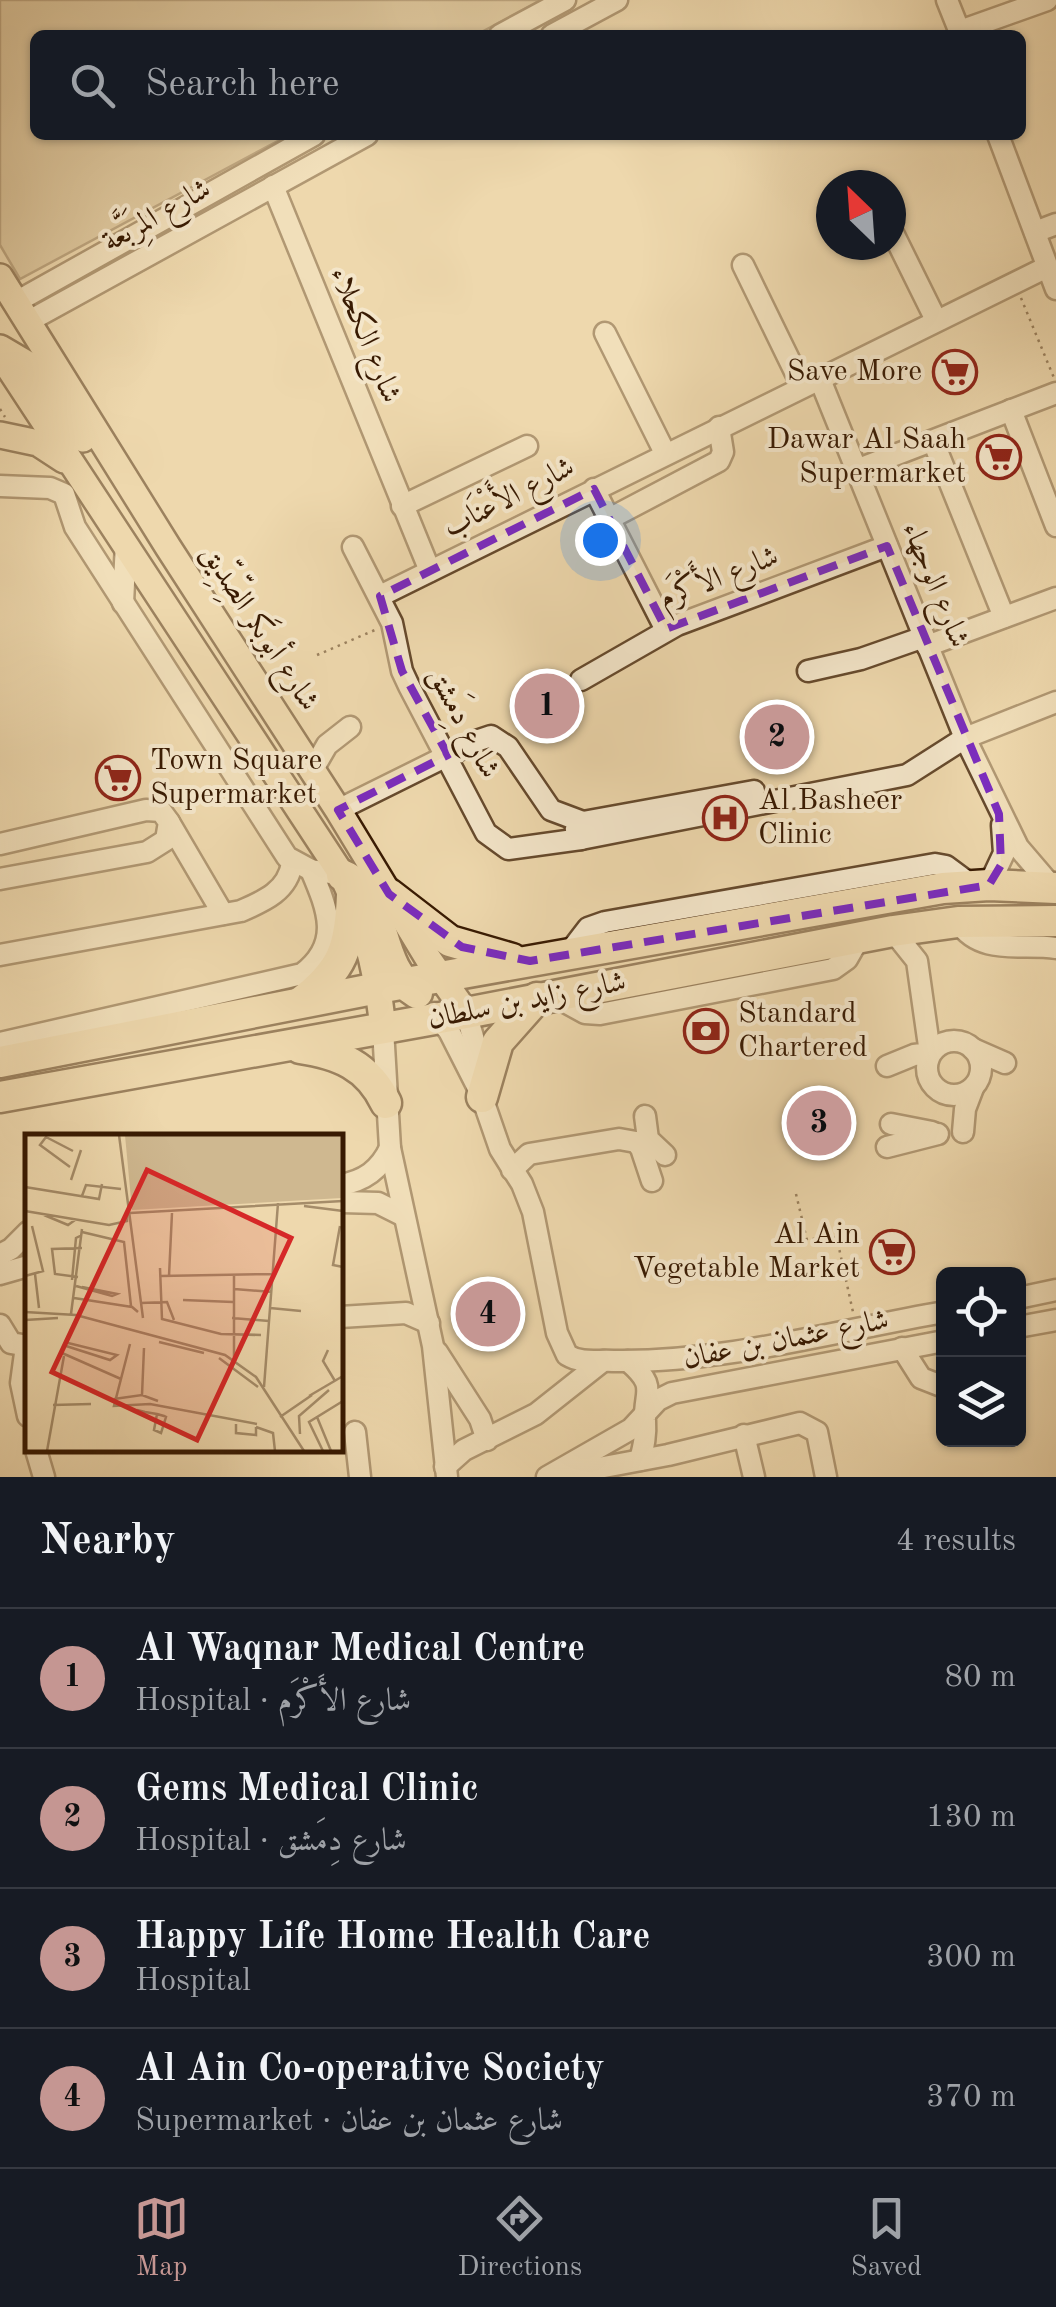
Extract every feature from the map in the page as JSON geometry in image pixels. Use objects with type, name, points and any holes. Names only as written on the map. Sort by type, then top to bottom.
[{"type":"highway","points":[[286,1006],[323,985],[338,967],[348,936],[346,885],[354,880],[365,891],[392,968],[420,1003],[602,967],[649,940]]},
{"type":"highway","name":"شارع زايد بن سلطان","points":[[0,1097],[168,1078],[420,1003],[530,962],[568,954],[981,885],[1054,888]]},
{"type":"highway","points":[[389,894],[422,922],[462,947],[530,962]]},
{"type":"highway","name":"شارع زايد بن سلطان","points":[[0,1062],[286,1006],[545,996],[945,923],[1056,921]]},
{"type":"highway","points":[[482,1098],[498,1042],[545,996]]},
{"type":"highway","points":[[282,1046],[348,1060],[368,1075],[386,1103]]},
{"type":"main road","name":"شارع أبوبَكر الصِّدِّيق","points":[[0,278],[12,317],[168,548],[389,894],[420,1003]]},
{"type":"main road","points":[[12,317],[7,364],[346,885]]},
{"type":"main road","points":[[7,364],[45,380],[132,516],[168,548]]},
{"type":"main road","points":[[3,427],[38,443],[71,466]]},
{"type":"street","points":[[509,30],[565,0]]},
{"type":"street","points":[[561,30],[617,0]]},
{"type":"street","points":[[947,0],[959,30]]},
{"type":"street","points":[[968,30],[1046,0],[1056,10]]},
{"type":"street","name":"شارع المِرَبَّعة","points":[[12,317],[306,140]]},
{"type":"street","name":"شارع المِرَبَّعة","points":[[12,317],[359,140]]},
{"type":"street","points":[[1000,140],[1056,289]]},
{"type":"street","name":"شارع الكحلاء","points":[[272,186],[430,571]]},
{"type":"street","points":[[1034,232],[1056,224]]},
{"type":"street","points":[[906,259],[936,320]]},
{"type":"street","points":[[743,265],[810,382]]},
{"type":"street","name":"شارع الأَعْنَاب","points":[[380,596],[1048,267]]},
{"type":"street","points":[[605,333],[665,454]]},
{"type":"street","name":"شارع الوجهاء","points":[[810,382],[856,470],[964,738],[999,814],[1027,860],[1054,888]]},
{"type":"street","points":[[856,470],[1056,393]]},
{"type":"street","points":[[1011,410],[1056,526]]},
{"type":"street","points":[[609,518],[718,461],[723,452],[719,427]]},
{"type":"street","points":[[933,441],[1004,617]]},
{"type":"street","points":[[402,506],[527,446]]},
{"type":"street","points":[[0,486],[50,488],[64,494],[75,527],[123,603],[302,866],[326,914],[328,935],[325,950],[302,974],[0,1043]]},
{"type":"street","points":[[594,488],[666,630]]},
{"type":"street","points":[[123,603],[126,543]]},
{"type":"street","name":"شارع الأَكْرَم","points":[[580,680],[666,630],[887,546]]},
{"type":"street","name":"شارع دِمَشق","points":[[353,547],[392,623],[402,671],[486,833],[508,849],[582,831],[907,774],[964,738],[1056,702]]},
{"type":"street","points":[[808,671],[925,642],[1056,598]]},
{"type":"street","points":[[186,700],[236,712]]},
{"type":"street","points":[[312,771],[327,746],[350,727]]},
{"type":"street","points":[[338,810],[479,740],[496,737],[508,747],[551,810],[582,831]]},
{"type":"street","points":[[0,844],[146,810],[161,811],[223,914]]},
{"type":"street","name":"شارع الوجهاء","points":[[981,885],[1004,853],[999,814]]},
{"type":"street","points":[[0,879],[147,852],[166,840],[169,822]]},
{"type":"street","points":[[568,954],[588,928],[605,922],[896,871],[942,864],[981,885]]},
{"type":"street","points":[[302,866],[346,885]]},
{"type":"street","points":[[0,955],[240,911],[274,894],[302,866]]},
{"type":"street","points":[[917,961],[945,923],[987,945],[1056,948]]},
{"type":"street","points":[[892,931],[917,961],[928,1019],[927,1076]]},
{"type":"street","points":[[240,988],[286,1006]]},
{"type":"street","points":[[420,1003],[464,1058],[512,1170],[529,1154],[618,1139],[636,1142],[641,1148],[652,1180]]},
{"type":"street","points":[[420,1003],[386,1103],[402,1215],[433,1346],[446,1472]]},
{"type":"street","points":[[928,1019],[949,1040]]},
{"type":"street","points":[[946,1094],[958,1132],[976,1081],[980,1061],[974,1048],[958,1040],[949,1040],[930,1053],[914,1054],[887,1066],[923,1071],[946,1094],[960,1094],[976,1081]]},
{"type":"street","points":[[645,1116],[648,1139],[665,1155]]},
{"type":"street","points":[[887,1146],[938,1134],[890,1124]]},
{"type":"street","points":[[342,1196],[379,1167],[390,1148]]},
{"type":"street","name":"شارع عثمان بن عفان","points":[[512,1170],[538,1229],[563,1350],[576,1360],[706,1355],[936,1313]]},
{"type":"street","points":[[342,1198],[378,1202],[402,1215]]},
{"type":"street","points":[[0,1255],[25,1235]]},
{"type":"street","points":[[0,1274],[25,1267]]},
{"type":"street","points":[[393,1312],[404,1301],[417,1274]]},
{"type":"street","points":[[1026,1296],[1056,1290]]},
{"type":"street","points":[[342,1318],[393,1312],[429,1322]]},
{"type":"street","points":[[1026,1330],[1056,1320]]},
{"type":"street","points":[[0,1325],[12,1342],[25,1345]]},
{"type":"street","name":"شارع عثمان بن عفان","points":[[548,1477],[631,1429],[646,1425],[658,1400],[689,1388],[936,1342]]},
{"type":"street","points":[[433,1346],[480,1418],[487,1440]]},
{"type":"street","points":[[902,1348],[921,1378],[936,1384]]},
{"type":"street","points":[[25,1358],[21,1383],[25,1402]]},
{"type":"street","points":[[446,1472],[460,1452],[536,1414],[603,1360]]},
{"type":"street","points":[[628,1361],[648,1384],[650,1400],[640,1460]]},
{"type":"street","points":[[548,1477],[610,1472],[640,1460],[800,1424],[810,1426],[821,1442],[826,1477]]},
{"type":"street","points":[[646,1425],[668,1455]]},
{"type":"street","points":[[351,1433],[357,1477]]},
{"type":"street","points":[[744,1436],[754,1477]]},
{"type":"street","points":[[37,1452],[44,1477]]},
{"type":"path","points":[[1014,283],[1056,383]]},
{"type":"path","points":[[0,409],[3,427]]},
{"type":"path","points":[[317,655],[392,623]]},
{"type":"path","points":[[796,1194],[807,1240],[833,1236],[837,1239],[856,1327]]},
{"type":"highlighted area","points":[[594,489],[666,629],[887,546],[999,814],[1001,865],[989,885],[530,961],[462,947],[389,894],[338,810],[448,755],[402,671],[380,596]]},
{"type":"shaded area","points":[[0,0],[541,0],[485,30],[30,30],[30,140],[280,140],[20,279],[0,245]]},
{"type":"place","name":"Save More","points":[[955,372]]},
{"type":"place","name":"Dawar Al Saah Supermarket","points":[[999,457]]},
{"type":"place","name":"Al Waqnar Medical Centre","points":[[547,706]]},
{"type":"place","name":"Gems Medical Clinic","points":[[777,737]]},
{"type":"place","name":"Town Square Supermarket","points":[[118,778]]},
{"type":"place","name":"Al Basheer Clinic","points":[[725,818]]},
{"type":"place","name":"Standard Chartered","points":[[706,1031]]},
{"type":"place","name":"Happy Life Home Health Care","points":[[819,1123]]},
{"type":"place","name":"Al Ain Vegetable Market","points":[[892,1252]]},
{"type":"place","name":"Al Ain Co-operative Society","points":[[488,1314]]}]
